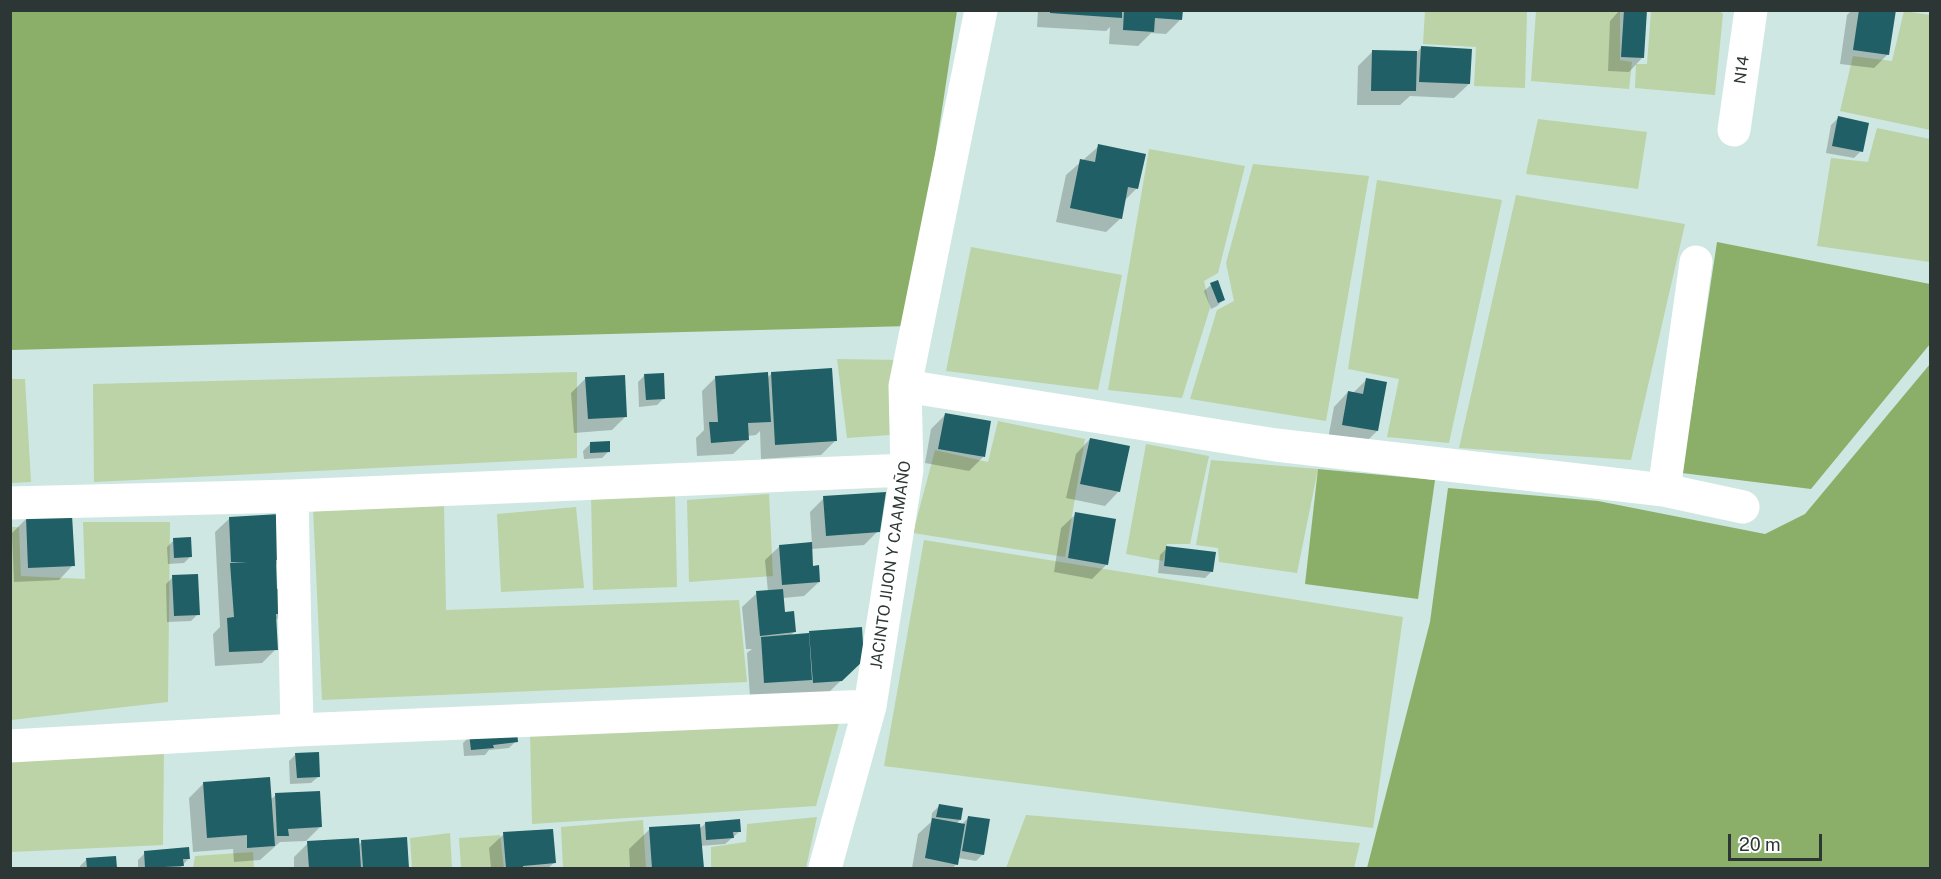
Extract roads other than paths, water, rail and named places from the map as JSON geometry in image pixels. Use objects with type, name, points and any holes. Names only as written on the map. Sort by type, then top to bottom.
[{"type":"street","name":"JACINTO JIJON Y CAAMAÑO","points":[[825,868],[870,706],[907,470],[905,386],[981,10]]},
{"type":"street","name":"N14","points":[[1734,130],[1751,10]]},
{"type":"street","points":[[1664,490],[1696,262]]},
{"type":"street","points":[[905,386],[1276,444],[1664,490],[1743,507]]},
{"type":"street","points":[[10,503],[292,496],[907,470]]},
{"type":"street","points":[[292,496],[297,730]]},
{"type":"street","points":[[10,746],[297,730],[870,706]]}]
